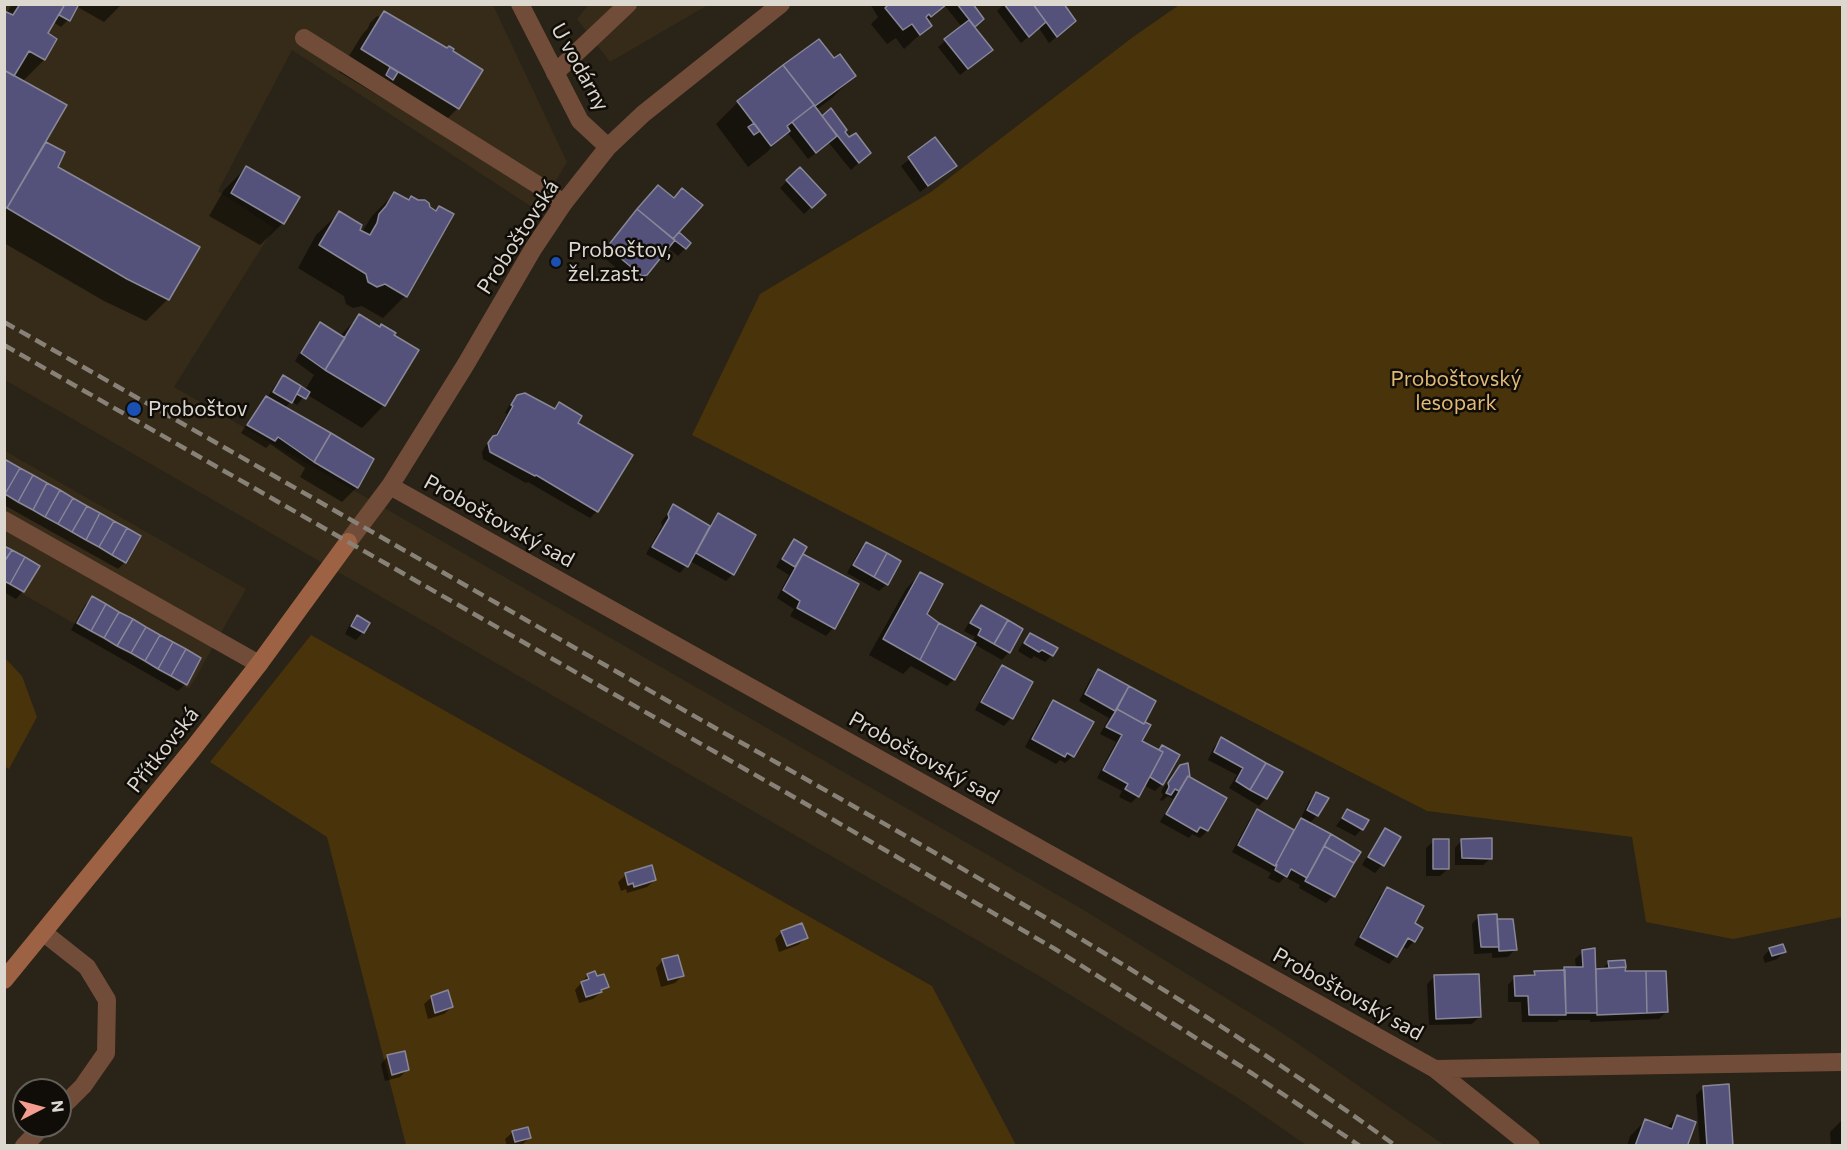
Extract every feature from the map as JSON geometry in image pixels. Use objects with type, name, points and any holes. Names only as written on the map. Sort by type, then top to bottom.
[{"type":"street","name":"U vodárny","points":[[520,4],[580,121],[608,147]]},
{"type":"street","points":[[555,73],[628,4]]},
{"type":"street","name":"Proboštovská","points":[[348,542],[390,486],[466,364],[533,249],[563,204],[608,147],[661,99],[781,4]]},
{"type":"street","points":[[304,38],[549,192],[563,204]]},
{"type":"street","name":"Proboštovský sad","points":[[390,486],[1435,1069],[1531,1146]]},
{"type":"street","points":[[4,520],[259,664]]},
{"type":"street","name":"Přítkovská","points":[[4,980],[145,810],[259,664],[348,542]]},
{"type":"street","points":[[44,933],[87,967],[107,999],[105,1053],[84,1086],[72,1098]]},
{"type":"street","name":"Proboštovský sad","points":[[1435,1069],[1842,1062]]},
{"type":"shaded area","points":[[5,5],[493,5],[567,162],[538,211],[292,50],[218,191],[274,228],[174,387],[1082,909],[1281,1032],[1444,1145],[1306,1145],[1238,1098],[1041,977],[5,380]]},
{"type":"shaded area","points":[[588,5],[708,5],[610,62],[577,19]]},
{"type":"shaded area","points":[[5,451],[246,589],[189,689],[5,584]]},
{"type":"green space","name":"Proboštovský lesopark","points":[[1179,5],[1842,5],[1842,917],[1733,939],[1646,922],[1632,837],[1427,811],[692,435],[760,294],[931,192],[1133,37]]},
{"type":"green space","points":[[311,635],[932,986],[1016,1145],[406,1145],[327,837],[210,762]]},
{"type":"green space","points":[[5,658],[22,676],[37,717],[9,769],[4,766]]},
{"type":"building","points":[[20,4],[65,4],[48,33],[57,39],[45,60],[29,51],[14,76],[4,70],[4,11],[13,15]]},
{"type":"building","points":[[65,4],[79,4],[70,21],[59,15]]},
{"type":"building","points":[[889,4],[947,4],[931,17],[929,14],[926,17],[932,26],[920,35],[912,24],[903,30],[885,8]]},
{"type":"building","points":[[957,4],[973,4],[984,19],[975,27]]},
{"type":"building","points":[[1004,4],[1033,4],[1046,22],[1029,37]]},
{"type":"building","points":[[1033,4],[1064,4],[1076,21],[1057,37]]},
{"type":"building","points":[[384,11],[447,48],[449,46],[483,70],[459,109],[361,49]]},
{"type":"building","points":[[969,20],[993,50],[968,69],[944,39]]},
{"type":"building","points":[[819,39],[834,58],[840,54],[856,76],[815,106],[783,65]]},
{"type":"building","points":[[783,65],[814,105],[787,126],[790,131],[771,146],[737,101]]},
{"type":"building","points":[[390,67],[398,72],[393,80],[386,75]]},
{"type":"building","points":[[4,70],[67,105],[7,208],[4,207]]},
{"type":"building","points":[[814,105],[837,136],[816,153],[792,122]]},
{"type":"building","points":[[831,108],[847,130],[845,132],[849,137],[856,133],[871,153],[859,163],[822,116]]},
{"type":"building","points":[[754,123],[760,131],[754,135],[748,127]]},
{"type":"building","points":[[935,137],[957,166],[928,186],[908,157]]},
{"type":"building","points":[[46,142],[65,152],[58,167],[200,247],[169,300],[127,279],[7,208]]},
{"type":"building","points":[[246,166],[300,197],[284,224],[231,193]]},
{"type":"building","points":[[800,167],[826,195],[812,208],[786,180]]},
{"type":"building","points":[[658,185],[674,198],[682,188],[703,205],[673,239],[637,209]]},
{"type":"building","points":[[394,192],[409,200],[411,196],[418,200],[425,200],[436,211],[439,206],[454,214],[407,297],[385,284],[377,287],[368,282],[366,274],[319,245],[339,211],[362,225],[360,230],[370,235],[379,214]]},
{"type":"building","points":[[637,209],[675,240],[647,275],[642,276],[607,247]]},
{"type":"building","points":[[679,232],[691,243],[686,249],[673,239]]},
{"type":"building","points":[[359,314],[380,327],[381,324],[396,333],[394,335],[419,350],[385,406],[325,370]]},
{"type":"building","points":[[320,322],[345,338],[325,370],[301,353]]},
{"type":"building","points":[[283,375],[301,386],[292,403],[273,392]]},
{"type":"building","points":[[301,386],[310,392],[306,399],[297,394]]},
{"type":"building","points":[[525,393],[555,409],[559,402],[582,416],[578,423],[633,455],[598,512],[536,475],[490,452],[488,443],[493,436],[497,435],[517,395]]},
{"type":"building","points":[[266,396],[331,433],[314,462],[278,437],[275,441],[247,425]]},
{"type":"building","points":[[331,433],[374,459],[358,488],[314,462]]},
{"type":"building","points":[[6,460],[20,468],[5,494],[4,463]]},
{"type":"building","points":[[20,468],[33,475],[18,502],[5,494]]},
{"type":"building","points":[[33,475],[47,483],[33,510],[18,502]]},
{"type":"building","points":[[47,483],[60,490],[45,517],[33,510]]},
{"type":"building","points":[[60,490],[73,498],[58,524],[45,517]]},
{"type":"building","points":[[73,498],[87,506],[72,532],[58,524]]},
{"type":"building","points":[[673,504],[710,526],[688,567],[652,547],[669,518],[668,514]]},
{"type":"building","points":[[87,506],[100,513],[86,540],[72,532]]},
{"type":"building","points":[[100,513],[114,521],[99,547],[86,540]]},
{"type":"building","points":[[718,513],[756,535],[734,575],[696,553]]},
{"type":"building","points":[[114,521],[127,528],[112,555],[99,547]]},
{"type":"building","points":[[127,528],[141,536],[126,563],[112,555]]},
{"type":"building","points":[[794,539],[807,547],[795,567],[782,559]]},
{"type":"building","points":[[866,542],[887,553],[874,577],[853,565]]},
{"type":"building","points":[[4,546],[12,550],[4,562]]},
{"type":"building","points":[[12,550],[25,557],[10,584],[4,581],[4,562]]},
{"type":"building","points":[[887,553],[901,561],[888,585],[874,577]]},
{"type":"building","points":[[803,554],[859,584],[835,629],[797,608],[800,601],[783,590]]},
{"type":"building","points":[[25,557],[40,566],[24,592],[10,584]]},
{"type":"building","points":[[920,572],[943,584],[927,614],[939,623],[920,660],[883,639]]},
{"type":"building","points":[[92,596],[106,604],[91,631],[77,623]]},
{"type":"building","points":[[106,604],[119,612],[104,638],[91,631]]},
{"type":"building","points":[[981,605],[1008,620],[994,644],[978,635],[981,629],[970,623]]},
{"type":"building","points":[[119,612],[133,619],[117,646],[104,638]]},
{"type":"building","points":[[357,615],[370,623],[364,633],[351,626]]},
{"type":"building","points":[[133,619],[146,627],[131,653],[117,646]]},
{"type":"building","points":[[1008,620],[1023,629],[1010,653],[994,644]]},
{"type":"building","points":[[939,623],[976,643],[955,680],[920,660]]},
{"type":"building","points":[[146,627],[160,635],[145,661],[131,653]]},
{"type":"building","points":[[1030,633],[1058,648],[1053,656],[1042,650],[1039,652],[1024,643]]},
{"type":"building","points":[[160,635],[173,642],[158,669],[145,661]]},
{"type":"building","points":[[173,642],[186,649],[171,676],[158,669]]},
{"type":"building","points":[[186,649],[201,658],[187,685],[171,676]]},
{"type":"building","points":[[1002,665],[1033,682],[1013,719],[981,702]]},
{"type":"building","points":[[1098,669],[1129,686],[1115,711],[1085,694]]},
{"type":"building","points":[[1129,686],[1156,701],[1144,724],[1117,709]]},
{"type":"building","points":[[1053,700],[1094,722],[1074,757],[1067,753],[1065,757],[1032,739]]},
{"type":"building","points":[[1117,709],[1144,724],[1145,722],[1151,725],[1142,741],[1163,752],[1139,797],[1125,789],[1128,784],[1103,770],[1122,735],[1106,727]]},
{"type":"building","points":[[1221,737],[1266,763],[1250,790],[1236,781],[1243,768],[1214,752]]},
{"type":"building","points":[[1162,745],[1180,755],[1163,785],[1150,777],[1163,752],[1159,750]]},
{"type":"building","points":[[1188,763],[1190,777],[1188,776],[1179,791],[1175,789],[1171,795],[1166,793],[1168,783],[1180,765]]},
{"type":"building","points":[[1266,763],[1283,772],[1267,799],[1250,790]]},
{"type":"building","points":[[1188,776],[1227,798],[1208,831],[1200,827],[1197,832],[1166,814]]},
{"type":"building","points":[[1316,792],[1329,798],[1318,816],[1307,810]]},
{"type":"building","points":[[1257,809],[1294,830],[1275,866],[1238,845]]},
{"type":"building","points":[[1347,809],[1369,820],[1363,830],[1342,818]]},
{"type":"building","points":[[1301,818],[1331,834],[1307,878],[1291,869],[1287,877],[1275,870],[1276,864]]},
{"type":"building","points":[[1385,828],[1401,837],[1384,866],[1368,857]]},
{"type":"building","points":[[1331,834],[1361,852],[1354,863],[1324,846]]},
{"type":"building","points":[[1492,838],[1492,859],[1462,858],[1461,839]]},
{"type":"building","points":[[1433,839],[1449,839],[1449,869],[1433,869]]},
{"type":"building","points":[[1324,846],[1354,863],[1335,897],[1305,881]]},
{"type":"building","points":[[652,865],[656,880],[634,887],[633,883],[628,885],[625,873]]},
{"type":"building","points":[[1387,887],[1424,906],[1415,923],[1423,928],[1415,942],[1408,938],[1397,957],[1360,937]]},
{"type":"building","points":[[1497,914],[1499,947],[1481,947],[1478,915]]},
{"type":"building","points":[[1497,919],[1513,919],[1517,950],[1499,951]]},
{"type":"building","points":[[802,923],[808,938],[787,946],[781,931]]},
{"type":"building","points":[[1783,944],[1786,952],[1772,956],[1769,948]]},
{"type":"building","points":[[1595,948],[1597,1013],[1566,1013],[1564,967],[1583,967],[1582,950]]},
{"type":"building","points":[[678,955],[684,976],[668,980],[662,959]]},
{"type":"building","points":[[1625,960],[1626,967],[1609,968],[1608,961]]},
{"type":"building","points":[[1626,967],[1625,971],[1646,971],[1647,1013],[1597,1015],[1596,969]]},
{"type":"building","points":[[1565,970],[1566,1015],[1529,1015],[1528,996],[1515,996],[1514,976],[1535,975],[1534,971]]},
{"type":"building","points":[[595,971],[597,976],[604,974],[609,987],[586,997],[581,982],[589,979],[587,974]]},
{"type":"building","points":[[1646,971],[1666,971],[1668,1012],[1647,1013]]},
{"type":"building","points":[[1479,974],[1481,1017],[1436,1019],[1434,975]]},
{"type":"building","points":[[448,990],[453,1007],[435,1013],[431,996]]},
{"type":"building","points":[[405,1051],[409,1070],[392,1075],[387,1055]]},
{"type":"building","points":[[1729,1084],[1733,1146],[1707,1146],[1703,1086]]},
{"type":"building","points":[[1677,1115],[1696,1122],[1689,1146],[1635,1146],[1645,1119],[1672,1129]]},
{"type":"building","points":[[528,1127],[531,1138],[515,1142],[512,1131]]},
{"type":"railway","points":[[4,322],[972,874],[1230,1032],[1396,1146]]},
{"type":"railway","points":[[4,345],[1055,949],[1253,1074],[1360,1146]]},
{"type":"place","name":"Proboštov, žel.zast.","points":[[556,262]]},
{"type":"place","name":"Proboštov","points":[[134,409]]}]
